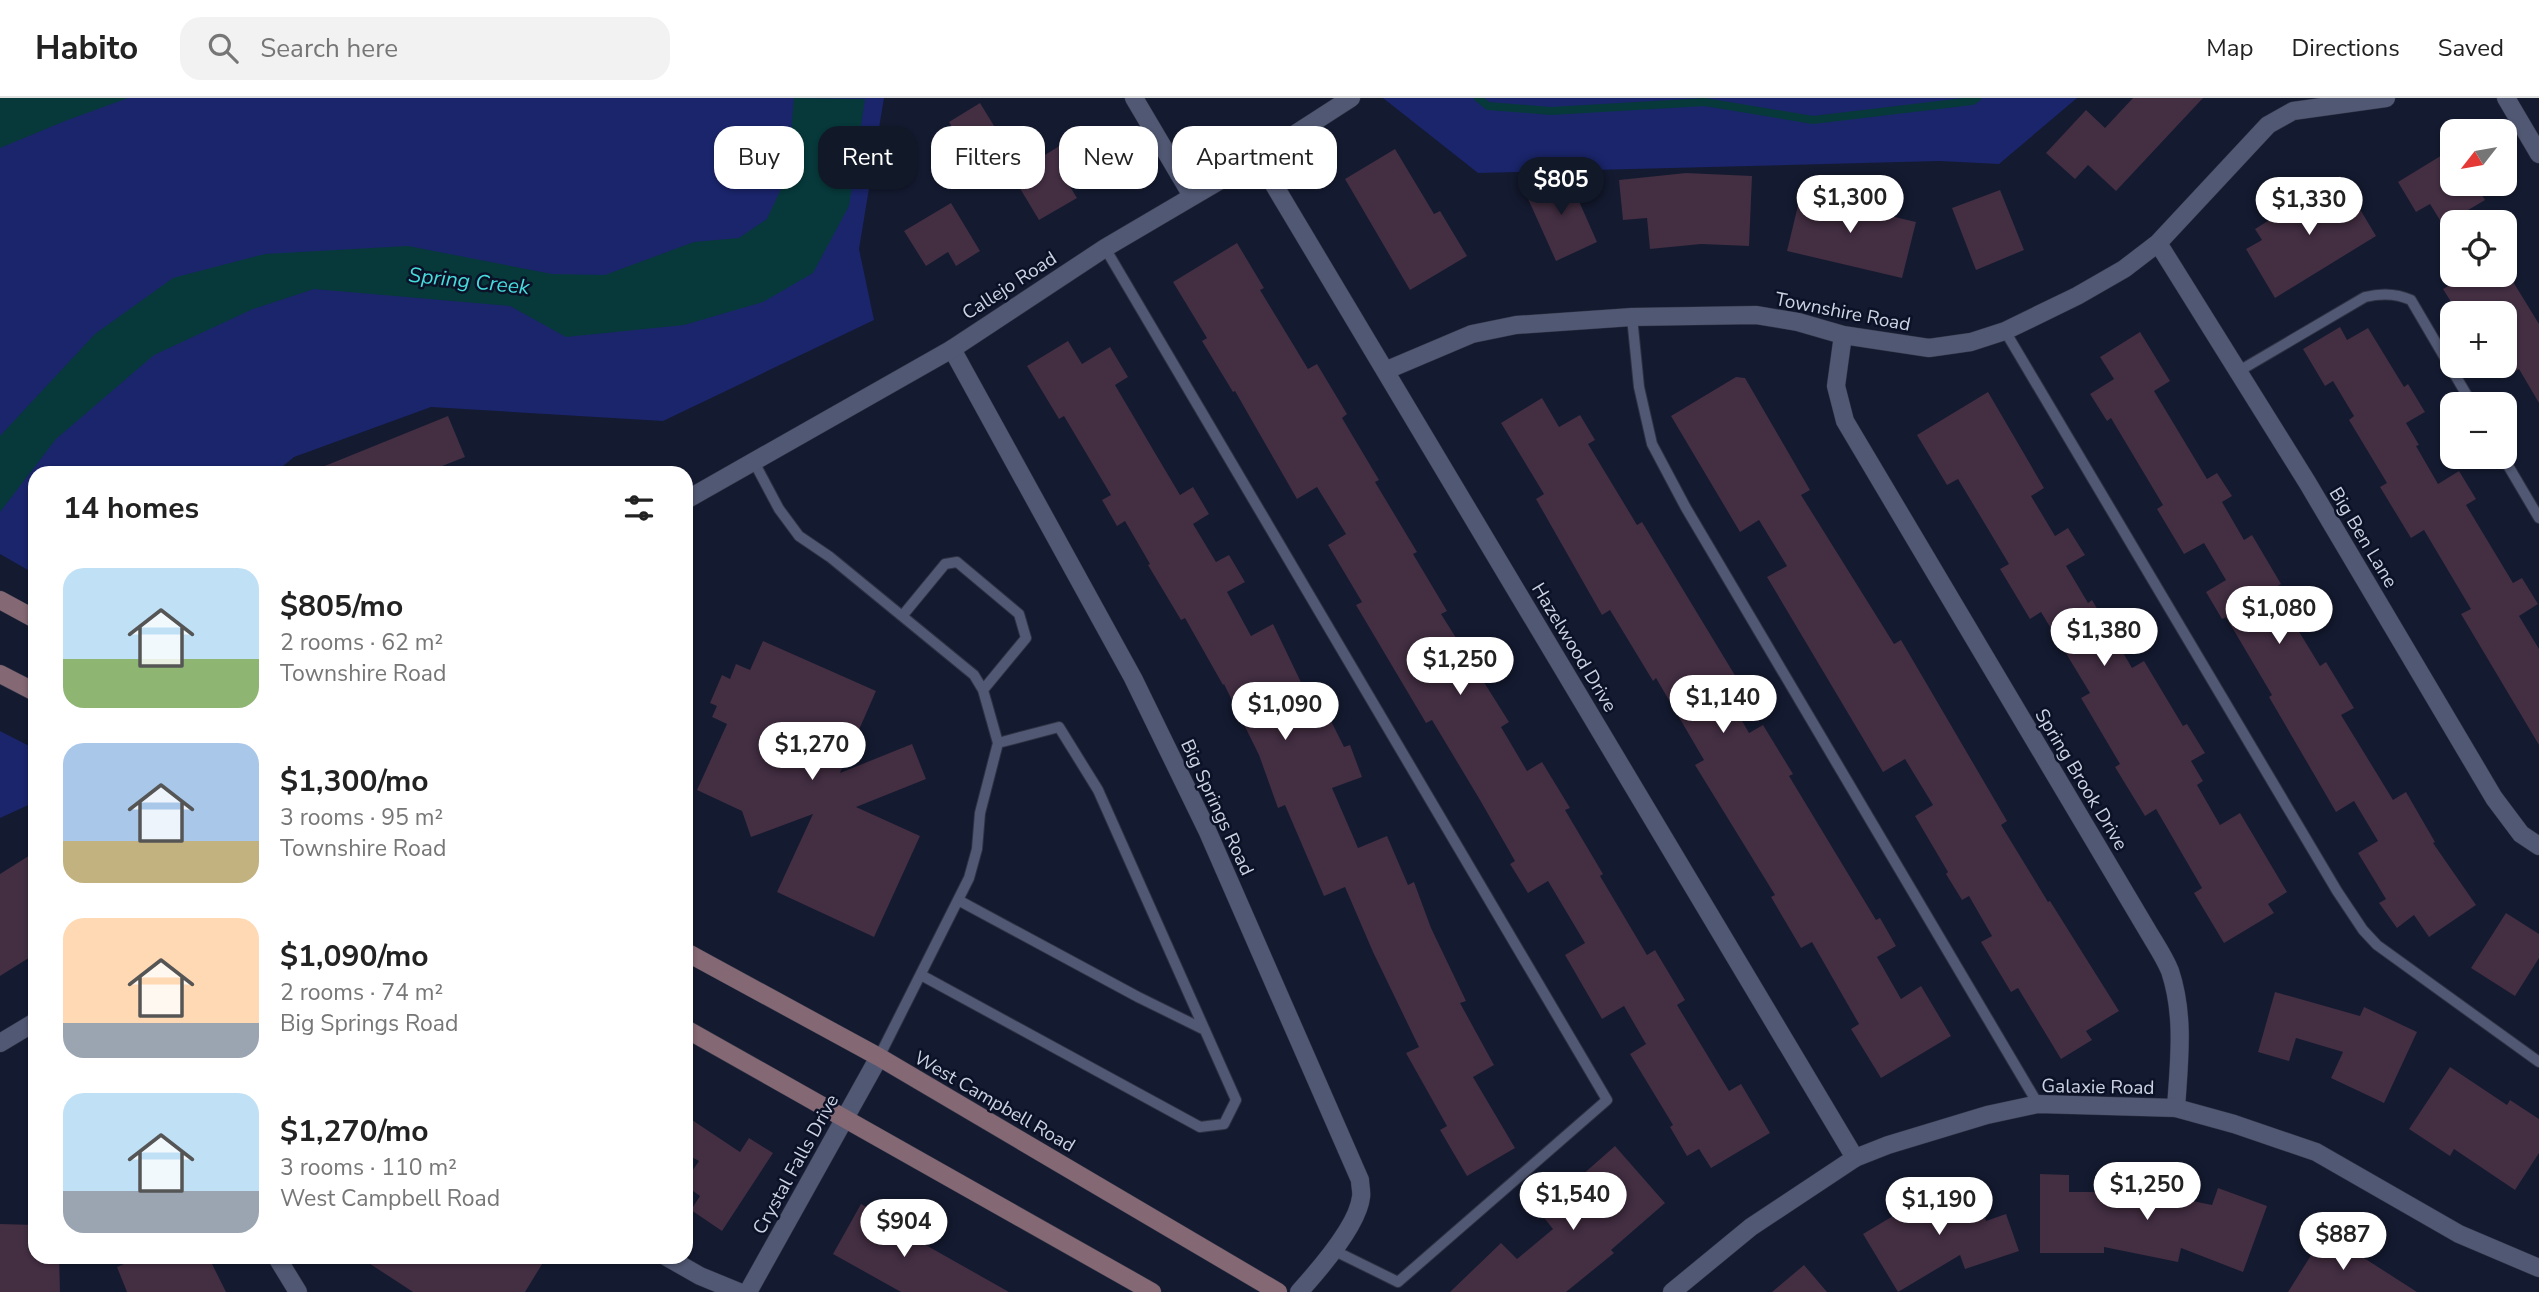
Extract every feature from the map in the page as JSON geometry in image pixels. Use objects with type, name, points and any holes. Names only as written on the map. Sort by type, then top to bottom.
[{"type":"main road","points":[[0,600],[28,615]]},
{"type":"main road","points":[[0,674],[28,688]]},
{"type":"main road","name":"West Campbell Road","points":[[693,956],[879,1057],[1278,1292]]},
{"type":"main road","points":[[693,1033],[1153,1292]]},
{"type":"street","points":[[1134,98],[1192,196]]},
{"type":"street","name":"Callejo Road","points":[[1308,126],[1351,98]]},
{"type":"street","name":"Townshire Road","points":[[1387,370],[1472,334],[1516,324],[1632,317],[1756,315],[1798,322],[1843,335],[1929,348],[1971,342],[2005,331],[2077,296],[2124,269],[2158,243],[2268,125],[2293,111],[2386,98]]},
{"type":"street","points":[[2506,98],[2539,154]]},
{"type":"street","name":"Callejo Road","points":[[693,496],[952,349],[1105,248],[1204,189]]},
{"type":"street","name":"Hazelwood Drive","points":[[1277,189],[1856,1158]]},
{"type":"street","name":"Big Ben Lane","points":[[2158,243],[2314,493],[2494,798],[2521,834],[2539,846]]},
{"type":"street","name":"Spring Brook Drive","points":[[1843,335],[1836,387],[1845,421],[2140,916],[2169,970],[2179,1010],[2180,1051],[2176,1108]]},
{"type":"street","name":"Big Springs Road","points":[[952,349],[1133,678],[1208,830],[1360,1180],[1361,1199],[1353,1220],[1299,1292]]},
{"type":"street","points":[[0,1043],[28,1026]]},
{"type":"street","name":"Crystal Falls Drive","points":[[748,1292],[879,1057]]},
{"type":"street","name":"Galaxie Road","points":[[1672,1292],[1751,1227],[1856,1158],[1888,1145],[1987,1115],[2038,1104],[2176,1108],[2234,1124],[2316,1152],[2459,1234],[2539,1268]]},
{"type":"street","points":[[281,1264],[298,1292]]},
{"type":"street","points":[[679,1264],[739,1292]]},
{"type":"lane","points":[[1105,248],[1607,1100],[1398,1282],[1333,1250]]},
{"type":"lane","points":[[2239,372],[2365,297],[2381,293],[2411,300],[2465,392]]},
{"type":"lane","points":[[1632,317],[1639,387],[1652,444],[1686,508],[2038,1104]]},
{"type":"lane","points":[[2005,331],[2337,891],[2363,930],[2377,945],[2427,983],[2539,1062]]},
{"type":"lane","points":[[754,462],[779,509],[799,536],[830,557],[974,675],[983,690],[998,743],[980,813],[977,849],[969,878],[879,1057]]},
{"type":"lane","points":[[2510,469],[2539,518]]},
{"type":"lane","points":[[903,615],[945,564],[957,562],[1019,614],[1026,638],[983,690]]},
{"type":"lane","points":[[921,975],[1200,1128],[1224,1124],[1236,1100],[1098,790],[1059,727],[998,743]]},
{"type":"lane","points":[[958,900],[1205,1030]]},
{"type":"shaded area","points":[[0,98],[884,98],[879,126],[818,126],[818,189],[869,189],[859,249],[874,320],[663,421],[431,407],[294,457],[283,466],[28,466],[28,570],[0,554]]},
{"type":"shaded area","points":[[1383,98],[2077,98],[1999,164],[1939,161],[1478,173]]},
{"type":"shaded area","points":[[0,731],[28,745],[28,805],[0,818]]},
{"type":"water","points":[[0,98],[128,98],[0,148]]},
{"type":"water","name":"Spring Creek","points":[[794,98],[865,99],[861,126],[818,126],[818,189],[852,189],[849,206],[813,273],[763,302],[684,325],[566,337],[510,306],[314,289],[253,309],[154,355],[56,439],[35,466],[28,466],[28,476],[0,512],[0,436],[95,334],[173,278],[265,254],[408,246],[552,274],[605,275],[694,242],[739,238],[767,219],[781,189],[804,189],[804,126],[791,126]]},
{"type":"building","points":[[2133,98],[2203,98],[2116,191],[2088,165],[2075,179],[2046,153],[2086,110],[2105,128]]},
{"type":"building","points":[[980,103],[994,126],[951,126],[949,122]]},
{"type":"building","points":[[1059,146],[1059,189],[1071,189],[1077,198],[1039,220],[1020,189],[1045,189],[1045,155]]},
{"type":"building","points":[[1395,149],[1434,214],[1440,211],[1467,256],[1410,290],[1345,179]]},
{"type":"building","points":[[2440,156],[2440,196],[2482,196],[2485,200],[2468,210],[2440,210],[2440,220],[2430,204],[2416,212],[2398,182]]},
{"type":"building","points":[[1686,173],[1752,176],[1749,246],[1701,244],[1650,249],[1647,218],[1623,220],[1619,180]]},
{"type":"building","points":[[1567,174],[1597,242],[1556,261],[1525,192]]},
{"type":"building","points":[[2340,176],[2376,236],[2275,298],[2246,249],[2262,240],[2255,229]]},
{"type":"building","points":[[1802,189],[1853,202],[1852,207],[1916,222],[1902,278],[1787,251]]},
{"type":"building","points":[[2000,190],[2024,250],[1976,270],[1952,208]]},
{"type":"building","points":[[951,203],[980,251],[956,266],[948,252],[926,266],[904,231]]},
{"type":"building","points":[[1237,243],[1264,288],[1260,290],[1308,369],[1317,364],[1347,414],[1342,418],[1379,480],[1375,482],[1417,552],[1413,554],[1447,611],[1441,614],[1509,722],[1501,727],[1527,771],[1542,762],[1570,808],[1565,810],[1603,874],[1600,876],[1647,955],[1655,950],[1685,1000],[1677,1005],[1729,1091],[1741,1084],[1770,1133],[1711,1168],[1699,1149],[1687,1156],[1670,1127],[1673,1125],[1630,1054],[1646,1044],[1624,1006],[1602,1019],[1565,955],[1585,943],[1548,881],[1528,893],[1510,864],[1515,861],[1480,800],[1432,720],[1426,723],[1356,605],[1362,602],[1328,545],[1346,534],[1317,487],[1297,499],[1235,391],[1233,392],[1202,341],[1207,338],[1173,282]]},
{"type":"building","points":[[2516,287],[2539,324],[2539,403],[2519,369],[2517,370],[2517,301],[2450,301],[2443,289]]},
{"type":"building","points":[[2340,327],[2347,340],[2368,328],[2404,387],[2408,384],[2425,412],[2406,423],[2438,484],[2459,471],[2476,499],[2466,505],[2513,583],[2522,578],[2538,604],[2519,616],[2539,649],[2539,745],[2461,614],[2471,609],[2424,530],[2411,538],[2380,487],[2387,483],[2349,420],[2354,416],[2333,381],[2325,386],[2303,349]]},
{"type":"building","points":[[2140,332],[2170,381],[2154,391],[2207,479],[2217,473],[2232,496],[2222,502],[2244,540],[2252,535],[2281,584],[2273,589],[2320,666],[2326,662],[2354,708],[2341,715],[2393,800],[2406,792],[2435,842],[2433,843],[2476,905],[2429,937],[2414,915],[2397,928],[2379,903],[2386,899],[2358,853],[2378,841],[2354,801],[2336,812],[2226,617],[2222,619],[2206,592],[2226,580],[2204,543],[2184,554],[2157,509],[2163,505],[2111,418],[2107,421],[2090,394],[2114,379],[2100,357]]},
{"type":"building","points":[[1068,341],[1082,364],[1110,347],[1128,377],[1115,385],[1155,453],[1180,495],[1193,487],[1209,514],[1193,524],[1216,562],[1229,555],[1245,582],[1227,592],[1251,636],[1273,624],[1309,699],[1318,695],[1344,747],[1350,745],[1362,777],[1332,788],[1358,848],[1387,836],[1408,885],[1414,882],[1431,928],[1466,1001],[1460,1003],[1494,1065],[1473,1077],[1515,1148],[1467,1176],[1440,1130],[1447,1126],[1406,1053],[1419,1047],[1345,887],[1324,896],[1285,805],[1278,808],[1259,755],[1224,684],[1185,618],[1181,620],[1125,521],[1117,526],[1102,500],[1111,495],[1064,416],[1059,419],[1027,366]]},
{"type":"building","points":[[1736,377],[1745,378],[1810,490],[1801,495],[1894,644],[1901,640],[2007,821],[2001,825],[2119,1011],[2086,1031],[2092,1040],[2061,1059],[2018,988],[2011,992],[1981,942],[1992,936],[1969,896],[1962,900],[1915,816],[1933,805],[1905,759],[1883,772],[1767,577],[1787,566],[1759,520],[1740,532],[1671,416]]},
{"type":"building","points":[[1988,392],[2044,488],[2031,496],[2055,536],[2068,528],[2085,555],[2066,566],[2088,603],[2092,600],[2132,668],[2144,661],[2183,726],[2187,724],[2205,753],[2191,761],[2203,781],[2197,785],[2220,825],[2240,813],[2287,892],[2268,904],[2274,913],[2224,943],[2194,893],[2202,888],[2156,809],[2145,816],[2115,767],[2120,764],[2081,698],[2090,693],[2041,612],[2030,619],[2000,569],[2009,564],[1958,479],[1947,485],[1917,435]]},
{"type":"building","points":[[1542,398],[1559,427],[1580,415],[1595,440],[1588,444],[1637,525],[1642,522],[1739,682],[1725,691],[1749,733],[1763,725],[1793,774],[1789,776],[1876,920],[1880,918],[1896,946],[1877,957],[1901,999],[1921,986],[1951,1036],[1881,1078],[1851,1029],[1859,1024],[1812,942],[1801,948],[1771,897],[1775,895],[1695,765],[1704,760],[1656,678],[1653,681],[1610,610],[1602,615],[1536,499],[1544,494],[1501,423]]},
{"type":"building","points":[[448,416],[465,457],[442,466],[325,466]]},
{"type":"building","points":[[763,641],[876,691],[840,773],[912,744],[926,779],[856,807],[920,836],[874,937],[777,892],[813,814],[751,837],[742,811],[697,790],[727,724],[712,717],[717,706],[710,703],[722,675],[730,679],[736,664],[750,670]]},
{"type":"building","points":[[28,856],[28,958],[0,976],[0,874]]},
{"type":"building","points":[[2506,913],[2539,934],[2539,958],[2515,996],[2471,968]]},
{"type":"building","points":[[2275,992],[2360,1016],[2364,1007],[2417,1032],[2384,1103],[2331,1078],[2343,1052],[2296,1038],[2289,1061],[2258,1052]]},
{"type":"building","points":[[2450,1067],[2507,1105],[2510,1100],[2539,1119],[2539,1153],[2515,1190],[2454,1149],[2450,1156],[2409,1129]]},
{"type":"building","points":[[693,1121],[740,1152],[749,1138],[773,1153],[722,1231],[693,1211],[700,1196],[693,1191],[693,1170],[699,1161],[693,1158]]},
{"type":"building","points":[[1615,1146],[1665,1203],[1611,1250],[1614,1253],[1566,1292],[1450,1292],[1501,1243],[1517,1259],[1553,1229],[1537,1209],[1562,1189],[1564,1191]]},
{"type":"building","points":[[2134,1173],[2166,1180],[2163,1195],[2212,1205],[2218,1188],[2267,1206],[2243,1272],[2181,1248],[2178,1262],[2104,1247],[2104,1253],[2040,1253],[2040,1174],[2069,1175],[2069,1192],[2130,1192]]},
{"type":"building","points":[[1973,1183],[1986,1221],[2006,1214],[2019,1251],[1965,1269],[1960,1255],[1898,1292],[1863,1234],[1913,1204]]},
{"type":"building","points":[[861,1204],[910,1232],[908,1235],[1009,1292],[901,1292],[833,1254]]},
{"type":"building","points":[[0,1224],[28,1225],[28,1264],[59,1264],[60,1292],[0,1292]]},
{"type":"building","points":[[2325,1233],[2417,1292],[2288,1292]]},
{"type":"building","points":[[124,1264],[212,1264],[226,1292],[127,1292],[117,1267]]},
{"type":"building","points":[[370,1264],[542,1264],[525,1292],[413,1292]]},
{"type":"building","points":[[1804,1265],[1827,1292],[1772,1292]]},
{"type":"waterway","points":[[1478,98],[1488,106],[1551,111],[1705,102],[1813,120],[1972,101],[1977,98]]}]
